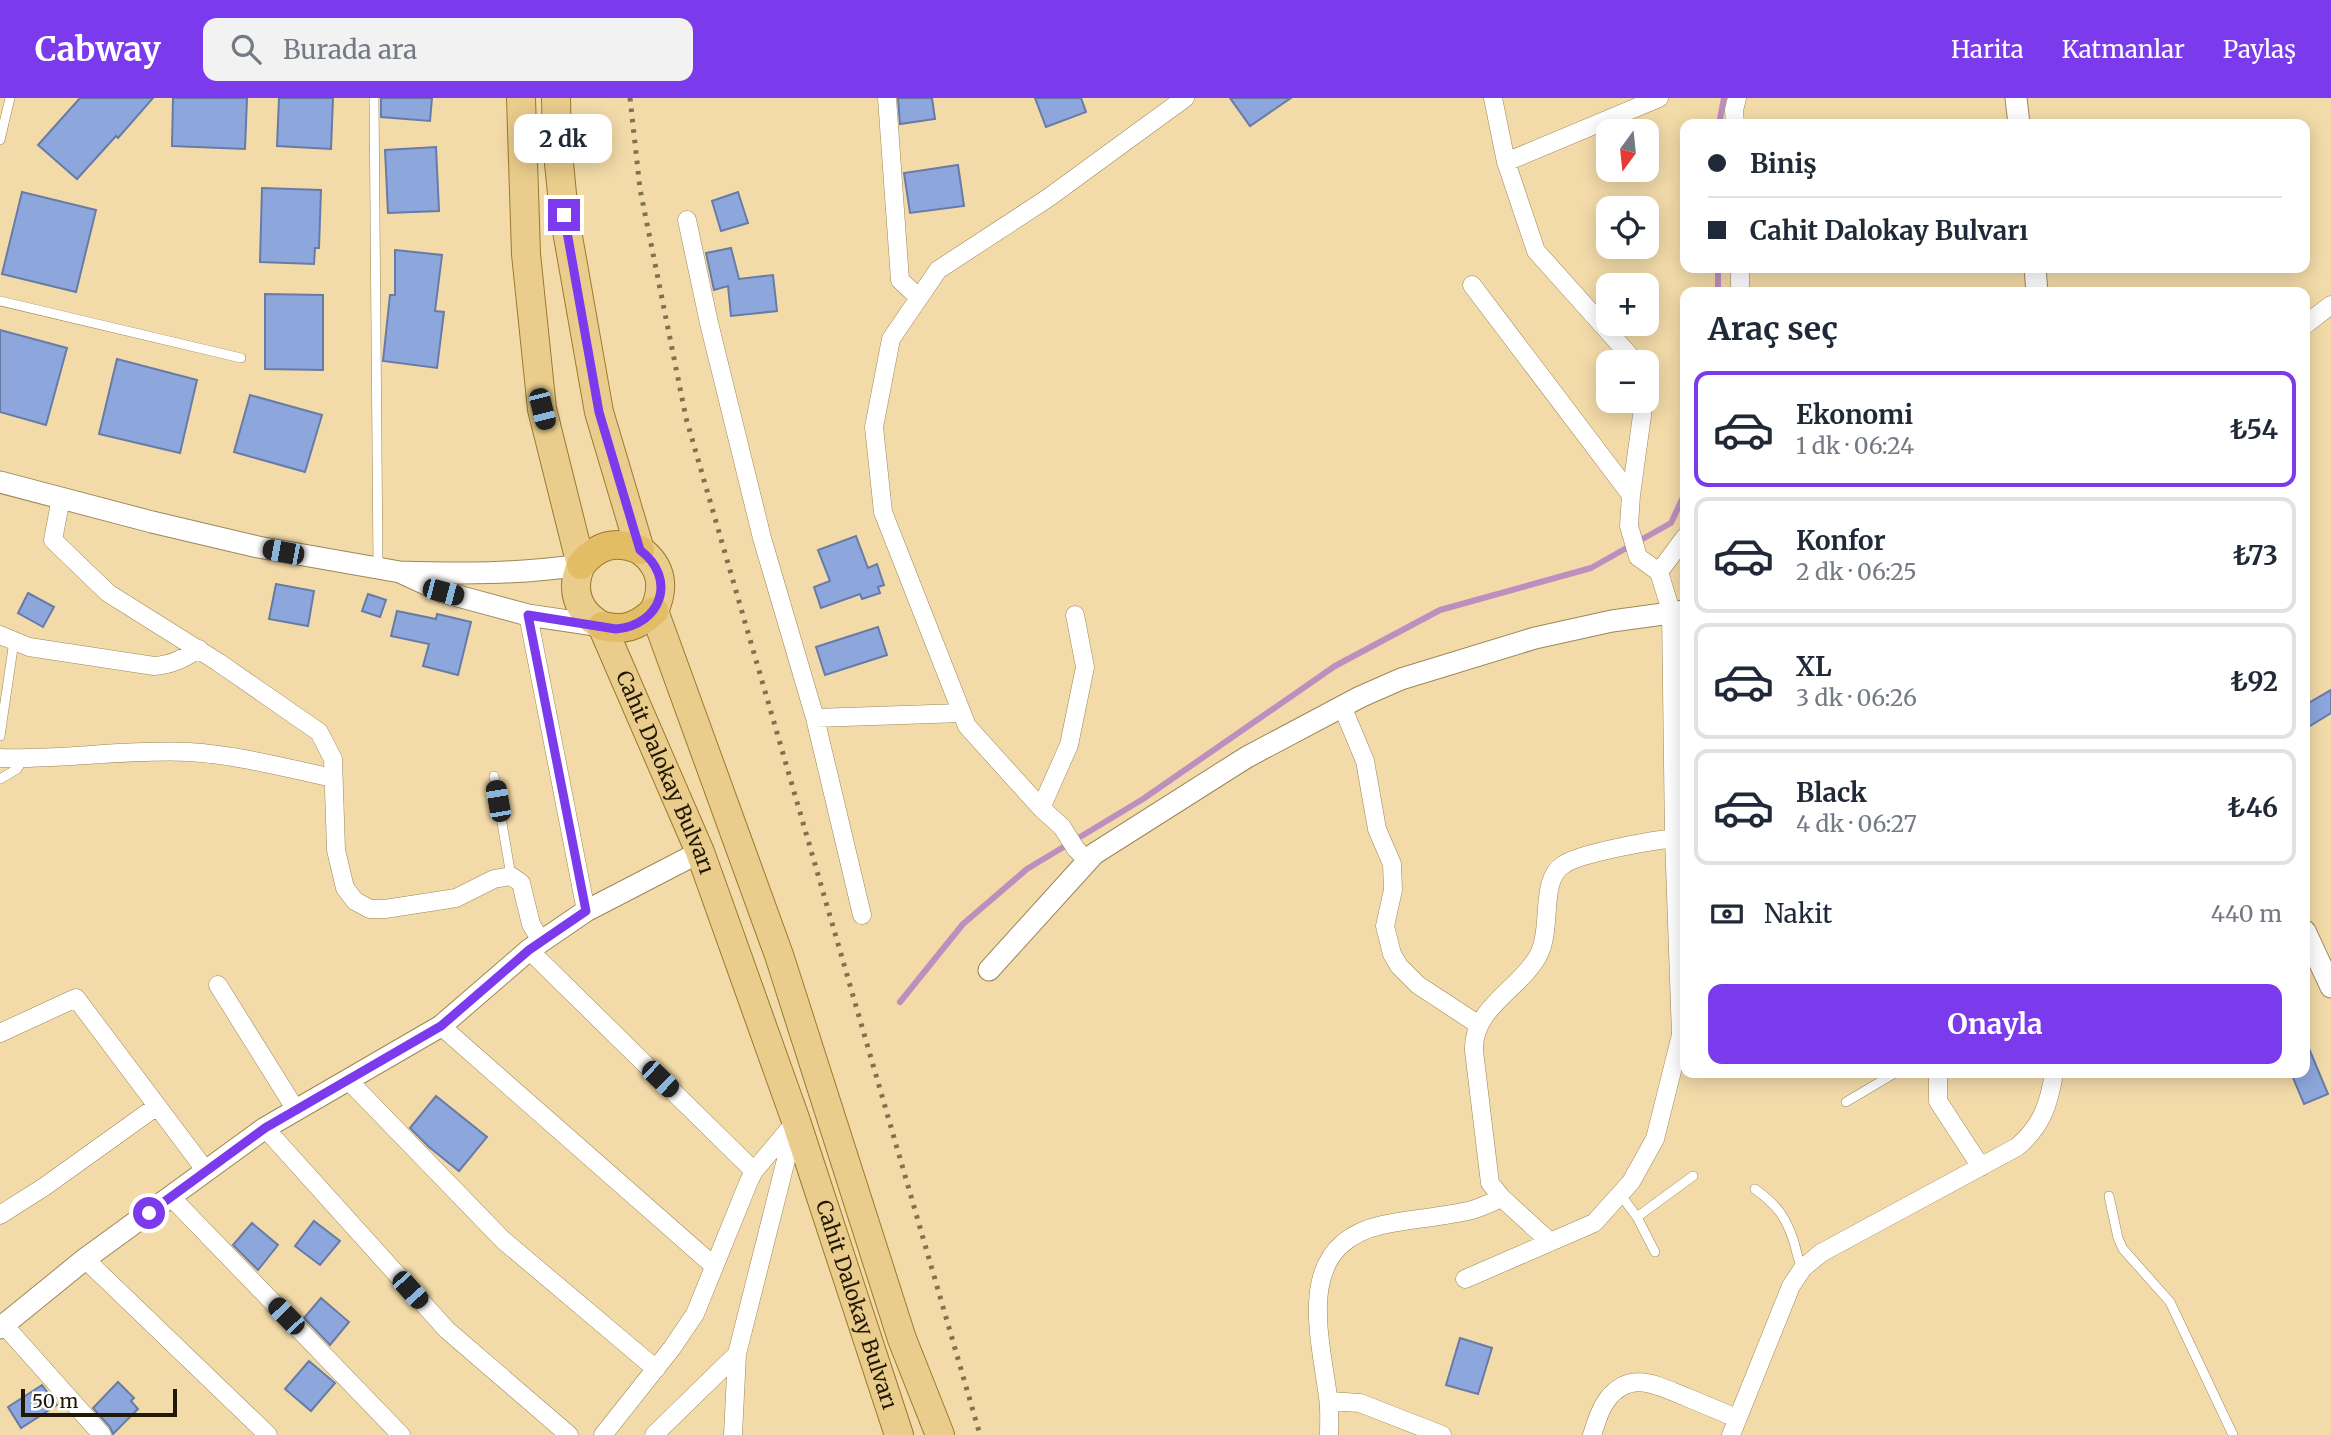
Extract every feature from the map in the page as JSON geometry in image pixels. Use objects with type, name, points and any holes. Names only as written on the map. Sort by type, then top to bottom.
[{"type":"highway","points":[[581,565],[589,554],[601,547],[628,545],[640,550]]},
{"type":"highway","points":[[602,626],[630,628],[654,611]]},
{"type":"main road","name":"Cahit Dalokay Bulvarı","points":[[521,98],[526,254],[542,409],[581,565],[576,576],[577,601],[591,620],[602,626],[700,852],[796,1121],[899,1435]]},
{"type":"main road","points":[[556,98],[564,215],[599,412],[640,550],[649,556],[660,576],[659,600],[654,611]]},
{"type":"main road","name":"Cahit Dalokay Bulvarı","points":[[654,611],[779,955],[902,1339],[940,1435]]},
{"type":"street","points":[[887,98],[900,280],[919,298]]},
{"type":"street","points":[[1082,855],[1062,827],[1041,808],[967,726],[883,512],[874,427],[891,340],[938,270],[1048,198],[1185,98]]},
{"type":"street","points":[[1493,98],[1506,162],[1536,251],[1625,350]]},
{"type":"street","points":[[1506,162],[1659,98]]},
{"type":"street","points":[[1735,119],[1737,98]]},
{"type":"street","points":[[2016,98],[2018,119]]},
{"type":"street","points":[[687,220],[709,323],[762,538],[815,718],[862,915]]},
{"type":"street","points":[[1472,285],[1631,495]]},
{"type":"street","points":[[2310,321],[2331,305]]},
{"type":"street","points":[[1550,1242],[1502,1198],[1490,1183],[1474,1042],[1479,1025],[1538,957],[1548,925],[1548,891],[1563,864],[1587,855],[1680,838],[1678,611],[1659,572],[1638,557],[1629,526],[1642,413]]},
{"type":"street","points":[[0,482],[152,523],[258,547],[400,572],[535,572],[581,565]]},
{"type":"street","points":[[61,498],[53,540],[108,593],[199,649],[319,732],[333,759],[336,850],[345,888],[355,901],[370,909],[385,909],[456,898],[494,879],[511,876],[521,883],[535,946],[754,1171]]},
{"type":"street","points":[[1659,572],[1680,544]]},
{"type":"street","points":[[400,572],[443,592],[528,615],[602,626]]},
{"type":"street","points":[[989,970],[1082,855],[1094,854],[1247,757],[1342,706],[1401,679],[1474,655],[1586,626],[1678,611]]},
{"type":"street","points":[[528,615],[586,911]]},
{"type":"street","points":[[1041,808],[1069,745],[1085,667],[1075,615]]},
{"type":"street","points":[[11,645],[154,666],[181,660],[199,649]]},
{"type":"street","points":[[1342,706],[1366,761],[1377,829],[1392,864],[1393,890],[1385,926],[1392,954],[1399,966],[1418,985],[1479,1025]]},
{"type":"street","points":[[815,718],[962,713]]},
{"type":"street","points":[[0,758],[190,752],[333,778]]},
{"type":"street","points":[[102,1435],[2,1326],[85,1259],[265,1128],[441,1026],[535,946],[586,911],[700,852]]},
{"type":"street","points":[[2312,963],[2331,987]]},
{"type":"street","points":[[218,985],[296,1110]]},
{"type":"street","points":[[0,1032],[76,998],[206,1171]]},
{"type":"street","points":[[441,1026],[715,1266]]},
{"type":"street","points":[[1465,1279],[1594,1223],[1632,1182],[1655,1139],[1680,1039]]},
{"type":"street","points":[[1938,1078],[1938,1101],[1981,1167]]},
{"type":"street","points":[[1592,1435],[1608,1398],[1616,1391],[1635,1383],[1655,1384],[1734,1427],[1791,1286],[1803,1268],[1821,1253],[2017,1147],[2039,1125],[2049,1102],[2053,1078]]},
{"type":"street","points":[[348,1080],[503,1240],[656,1369]]},
{"type":"street","points":[[0,1215],[157,1106]]},
{"type":"street","points":[[603,1435],[656,1369],[695,1314],[754,1171],[796,1121]]},
{"type":"street","points":[[733,1435],[737,1354],[796,1121]]},
{"type":"street","points":[[265,1128],[447,1330],[569,1435]]},
{"type":"street","points":[[171,1197],[401,1435]]},
{"type":"street","points":[[1329,1435],[1329,1401],[1316,1305],[1322,1276],[1337,1251],[1346,1242],[1368,1229],[1474,1210],[1502,1198]]},
{"type":"street","points":[[85,1259],[268,1435]]},
{"type":"street","points":[[654,1435],[737,1354]]},
{"type":"street","points":[[1329,1401],[1360,1403],[1442,1435]]},
{"type":"lane","points":[[0,140],[10,98]]},
{"type":"lane","points":[[374,98],[378,568]]},
{"type":"lane","points":[[0,301],[241,358]]},
{"type":"lane","points":[[0,736],[11,645]]},
{"type":"lane","points":[[0,779],[17,769],[24,758]]},
{"type":"lane","points":[[494,776],[511,876]]},
{"type":"lane","points":[[1846,1102],[1887,1078]]},
{"type":"lane","points":[[1637,1217],[1693,1176]]},
{"type":"lane","points":[[1755,1189],[1776,1206],[1787,1221],[1798,1260],[1803,1268]]},
{"type":"lane","points":[[1620,1194],[1637,1217],[1655,1252]]},
{"type":"lane","points":[[2109,1196],[2123,1249],[2170,1302],[2233,1435]]},
{"type":"building","points":[[80,98],[153,98],[77,179],[38,145]]},
{"type":"building","points":[[173,98],[247,98],[245,149],[172,146]]},
{"type":"building","points":[[279,98],[333,98],[331,149],[277,146]]},
{"type":"building","points":[[381,98],[432,98],[430,121],[381,117]]},
{"type":"building","points":[[898,98],[932,98],[935,119],[900,124]]},
{"type":"building","points":[[1035,98],[1081,98],[1086,112],[1046,127]]},
{"type":"building","points":[[1230,98],[1291,98],[1250,126]]},
{"type":"building","points":[[436,147],[439,211],[388,213],[385,150]]},
{"type":"building","points":[[958,165],[964,206],[910,213],[904,173]]},
{"type":"building","points":[[262,188],[321,190],[319,248],[315,248],[314,264],[260,262]]},
{"type":"building","points":[[22,192],[96,210],[76,292],[2,274]]},
{"type":"building","points":[[738,192],[748,223],[721,231],[712,201]]},
{"type":"building","points":[[731,248],[739,279],[773,275],[777,311],[731,316],[728,286],[714,290],[706,253]]},
{"type":"building","points":[[395,250],[442,255],[435,311],[444,312],[437,368],[383,361],[390,295],[395,295]]},
{"type":"building","points":[[265,294],[323,295],[323,370],[265,369]]},
{"type":"building","points":[[0,330],[67,348],[46,425],[0,412]]},
{"type":"building","points":[[117,359],[197,380],[180,453],[99,434]]},
{"type":"building","points":[[250,395],[322,415],[305,472],[234,452]]},
{"type":"building","points":[[856,536],[868,568],[877,564],[884,585],[878,587],[880,593],[862,599],[860,594],[821,608],[814,587],[830,581],[818,550]]},
{"type":"building","points":[[276,584],[314,591],[308,626],[269,619]]},
{"type":"building","points":[[28,593],[54,607],[43,627],[18,613]]},
{"type":"building","points":[[368,594],[386,600],[380,617],[362,611]]},
{"type":"building","points":[[397,611],[436,619],[437,614],[471,622],[458,675],[423,666],[429,644],[391,636]]},
{"type":"building","points":[[878,627],[887,655],[825,675],[816,647]]},
{"type":"building","points":[[2331,690],[2331,713],[2310,726],[2310,702]]},
{"type":"building","points":[[2310,1051],[2328,1094],[2304,1104],[2293,1078],[2310,1078]]},
{"type":"building","points":[[436,1096],[487,1137],[459,1171],[410,1128]]},
{"type":"building","points":[[314,1221],[340,1241],[320,1265],[295,1246]]},
{"type":"building","points":[[252,1223],[278,1245],[258,1270],[233,1245]]},
{"type":"building","points":[[321,1298],[349,1322],[330,1345],[304,1318]]},
{"type":"building","points":[[1460,1338],[1492,1348],[1478,1394],[1446,1385]]},
{"type":"building","points":[[309,1361],[335,1383],[311,1411],[285,1389]]},
{"type":"building","points":[[118,1382],[134,1398],[131,1401],[138,1409],[113,1434],[93,1408]]},
{"type":"building","points":[[42,1385],[57,1405],[21,1428],[8,1407]]},
{"type":"waterway","points":[[1720,119],[1724,98]]},
{"type":"waterway","points":[[1718,273],[1718,287]]},
{"type":"waterway","points":[[900,1002],[963,924],[1027,869],[1143,799],[1335,666],[1440,610],[1591,568],[1671,523],[1680,504]]},
{"type":"railway","points":[[630,98],[640,189],[686,418],[980,1435]]},
{"type":"route","points":[[149,1213],[265,1128],[441,1026],[529,950],[586,911],[528,615],[616,629],[630,628],[654,611],[661,588],[656,565],[640,550],[599,412],[564,215]]}]
